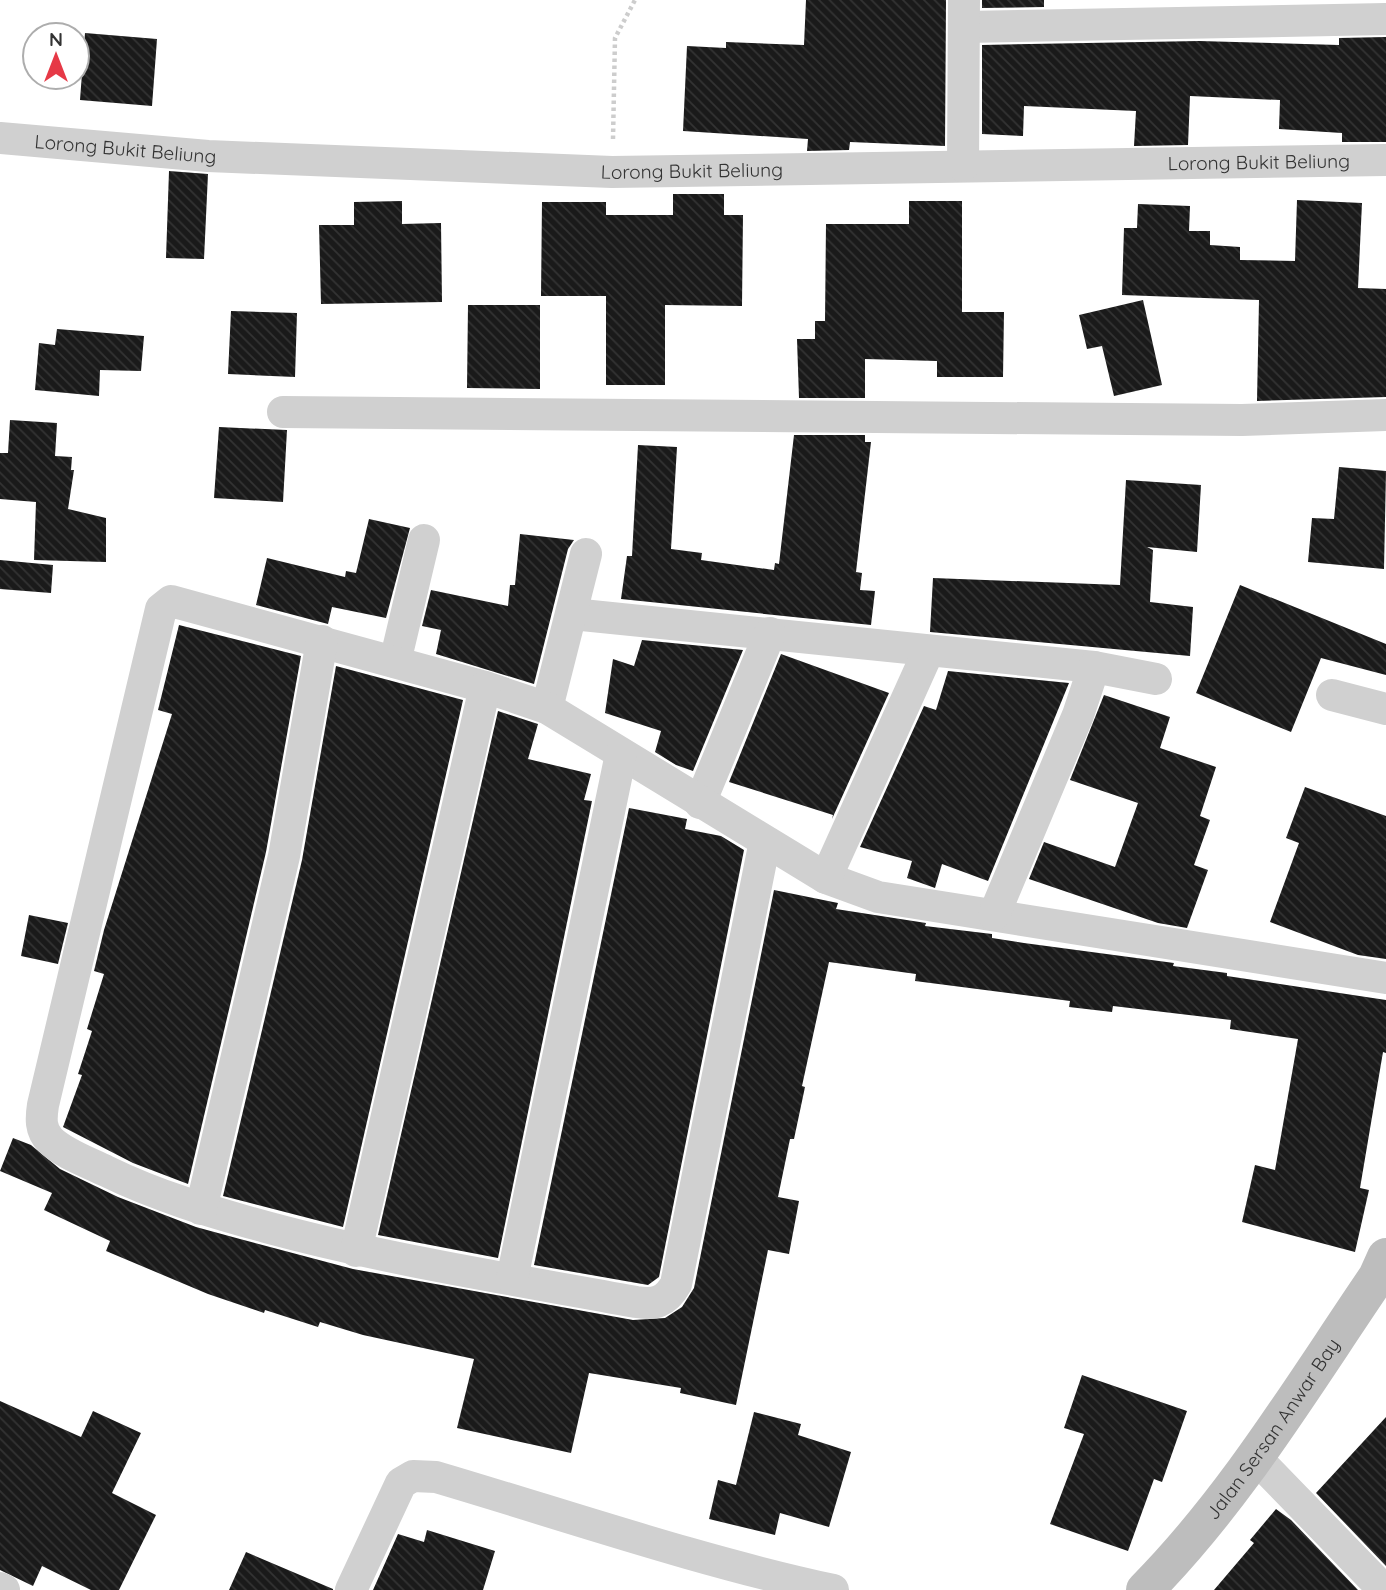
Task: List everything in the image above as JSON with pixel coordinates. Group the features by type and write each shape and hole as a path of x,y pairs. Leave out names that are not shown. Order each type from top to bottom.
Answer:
{"main road":[{"name":"Jalan Sersan Anwar Bay","path":"1145,1590 1177,1558 1255,1457 1377,1277 1386,1257"}],"street":[{"path":"963,166 964,13 1386,19"},
{"name":"Lorong Bukit Beliung","path":"0,138 208,156 612,172 1386,160"},
{"path":"283,412 1241,420 1386,415"},
{"path":"395,662 424,540"},
{"path":"547,708 586,554"},
{"path":"765,841 684,1252 676,1284 665,1300 650,1304 356,1251 201,1209 125,1181 51,1141 42,1126 43,1105 163,605 171,601 485,687 547,708 826,878 878,897 1386,978"},
{"path":"572,614 1094,667 1156,679"},
{"path":"700,803 770,633"},
{"path":"201,1209 284,856 322,641"},
{"path":"826,878 928,652"},
{"path":"994,915 1078,715 1094,667"},
{"path":"356,1251 485,687"},
{"path":"1332,695 1386,709"},
{"path":"512,1279 621,754"},
{"path":"1255,1457 1384,1590"},
{"path":"351,1590 401,1483 417,1475 436,1477 748,1572 833,1590"}],"path":[{"path":"612,172 615,38 635,0"}],"building":[{"path":"806,0 946,0 945,146 850,142 849,150 807,151 808,139 683,131 687,46 726,48 726,42 804,45"},
{"path":"982,0 1044,0 1044,7 982,8"},
{"path":"91,34 157,39 152,106 80,100 81,91 91,91"},
{"path":"1386,37 1386,142 1342,142 1342,133 1279,129 1280,100 1190,96 1188,145 1134,146 1136,111 1024,106 1023,136 982,134 982,45 1199,41 1339,45 1339,38"},
{"path":"169,171 208,174 204,259 166,258"},
{"path":"673,194 724,194 724,215 743,215 742,306 665,305 665,385 606,385 606,296 541,296 542,202 606,202 606,215 673,215"},
{"path":"1297,200 1362,203 1358,288 1386,289 1386,397 1257,401 1259,300 1122,295 1124,228 1137,228 1138,204 1190,206 1189,231 1210,231 1210,245 1240,247 1240,260 1295,261"},
{"path":"402,201 402,224 441,223 442,302 321,304 319,225 354,225 354,202"},
{"path":"909,201 962,201 962,312 1004,312 1003,377 937,377 937,361 865,359 865,398 799,398 797,339 815,339 815,321 825,321 826,224 909,224"},
{"path":"1143,300 1162,385 1114,396 1102,346 1087,349 1079,315"},
{"path":"468,305 540,305 540,389 467,388"},
{"path":"231,311 297,313 295,377 228,374"},
{"path":"57,329 144,336 141,371 100,370 99,396 35,390 39,343 55,345"},
{"path":"10,420 57,423 55,456 72,457 71,470 74,470 68,509 106,518 106,562 34,560 36,502 0,499 0,453 8,453"},
{"path":"219,427 287,430 283,502 214,498"},
{"path":"794,435 865,435 865,442 871,442 856,572 862,573 860,590 875,591 871,625 621,599 627,556 632,556 638,445 677,447 671,549 702,553 701,560 774,570 775,563 779,564"},
{"path":"1339,467 1386,471 1384,569 1308,562 1312,518 1334,519"},
{"path":"1126,480 1201,485 1197,552 1147,547 1153,550 1150,602 1193,607 1190,656 930,632 933,578 1120,585"},
{"path":"369,519 410,528 386,618 332,607 328,624 256,605 267,558 345,577 346,571 356,573"},
{"path":"520,534 574,540 568,549 534,684 436,654 441,630 422,626 431,590 508,606 510,585 515,585"},
{"path":"0,560 53,565 51,593 0,589"},
{"path":"1240,585 1386,644 1386,675 1321,658 1291,732 1196,693"},
{"path":"179,625 301,656 266,852 188,1184 133,1163 63,1127 82,1075 78,1074 92,1031 87,1029 104,974 94,971 104,930 172,714 158,710"},
{"path":"642,640 743,650 693,771 676,765 655,752 661,731 605,713 613,659 634,666"},
{"path":"781,654 889,693 832,819 833,815 729,782"},
{"path":"336,666 463,700 343,1227 223,1196 302,860"},
{"path":"948,671 1069,683 988,881 942,864 935,888 907,878 912,861 860,847 924,706 936,710"},
{"path":"1104,695 1170,717 1160,748 1216,767 1200,816 1210,820 1194,865 1208,870 1187,928 1158,923 1029,879 1044,842 1115,867 1138,803 1070,780"},
{"path":"498,711 538,724 528,759 591,774 584,800 592,801 498,1258 378,1235"},
{"path":"1305,787 1386,816 1386,959 1358,955 1270,922 1299,843 1286,838"},
{"path":"629,808 687,819 685,829 721,836 744,850 659,1277 648,1285 534,1265"},
{"path":"774,890 838,903 836,909 926,923 925,926 992,934 992,938 1024,943 1174,963 1173,966 1227,973 1227,976 1386,1000 1386,1053 1383,1052 1360,1188 1369,1190 1355,1252 1242,1222 1255,1165 1275,1170 1298,1039 1230,1029 1231,1020 1113,1006 1112,1012 1069,1007 1070,1001 915,981 916,974 829,962 802,1086 805,1087 794,1139 790,1139 778,1197 799,1201 789,1254 768,1250 736,1405 680,1393 681,1388 589,1373 571,1453 457,1428 474,1359 363,1335 320,1322 318,1327 265,1310 264,1313 208,1294 106,1251 110,1241 44,1210 52,1193 0,1171 13,1138 31,1145 60,1169 118,1197 196,1227 353,1269 633,1320 665,1318 682,1307 694,1288"},
{"path":"29,915 68,923 58,964 21,956"},
{"path":"1082,1375 1187,1411 1162,1482 1154,1479 1128,1551 1050,1524 1084,1434 1064,1428"},
{"path":"0,1401 81,1437 93,1411 141,1433 112,1493 156,1515 119,1590 91,1590 42,1566 33,1586 0,1570"},
{"path":"754,1412 801,1424 798,1435 851,1452 829,1527 780,1513 775,1535 709,1519 718,1480 736,1485"},
{"path":"1386,1417 1386,1566 1316,1493"},
{"path":"1276,1509 1291,1520 1358,1590 1214,1590 1254,1543 1250,1540"},
{"path":"427,1530 495,1551 483,1590 373,1590 398,1534 424,1542"},
{"path":"246,1552 333,1589 333,1590 229,1590"}]}
